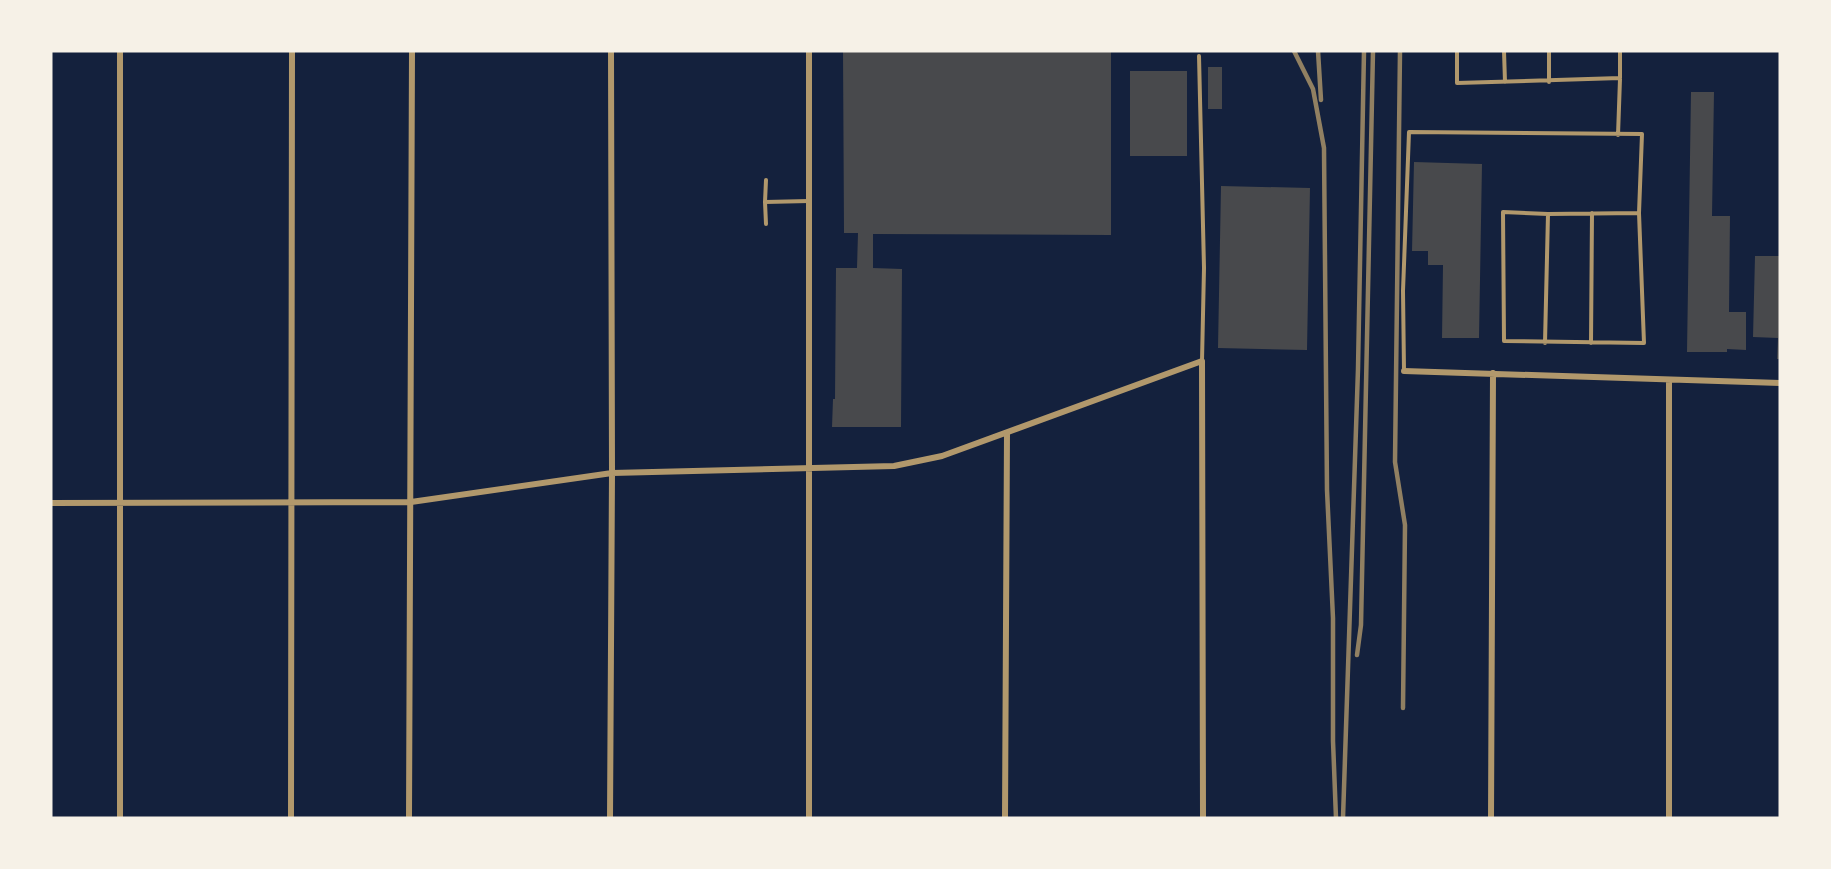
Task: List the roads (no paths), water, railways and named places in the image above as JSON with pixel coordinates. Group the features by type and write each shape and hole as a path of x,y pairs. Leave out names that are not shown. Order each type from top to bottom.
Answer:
{"street":[{"path":"120,51 120,818"},
{"path":"291,818 292,51"},
{"path":"409,818 412,51"},
{"path":"610,818 611,51"},
{"path":"808,818 809,51"},
{"path":"51,503 411,501 612,473 894,466 927,460 1007,433 1202,361 1203,818"},
{"path":"1404,371 1780,383"},
{"path":"1491,818 1493,374"},
{"path":"1669,381 1669,818"},
{"path":"1005,818 1007,433"}],"lane":[{"path":"1457,51 1457,82 1548,82 1620,78"},
{"path":"1504,51 1505,82"},
{"path":"1548,82 1549,51"},
{"path":"1618,135 1620,51"},
{"path":"1199,56 1204,268 1202,361"},
{"path":"1404,371 1403,291 1408,132 1642,134 1639,213 1644,343 1504,341 1503,212 1639,213"},
{"path":"766,180 766,224"},
{"path":"765,202 809,201"},
{"path":"1591,343 1592,213"},
{"path":"1545,343 1548,214"}],"railway":[{"path":"1294,51 1313,89 1324,148 1327,490 1333,618 1333,741 1336,818"},
{"path":"1318,51 1321,100"},
{"path":"1343,818 1358,369 1364,51"},
{"path":"1357,655 1361,625 1373,51"},
{"path":"1400,51 1395,462 1405,525 1403,708"}]}
